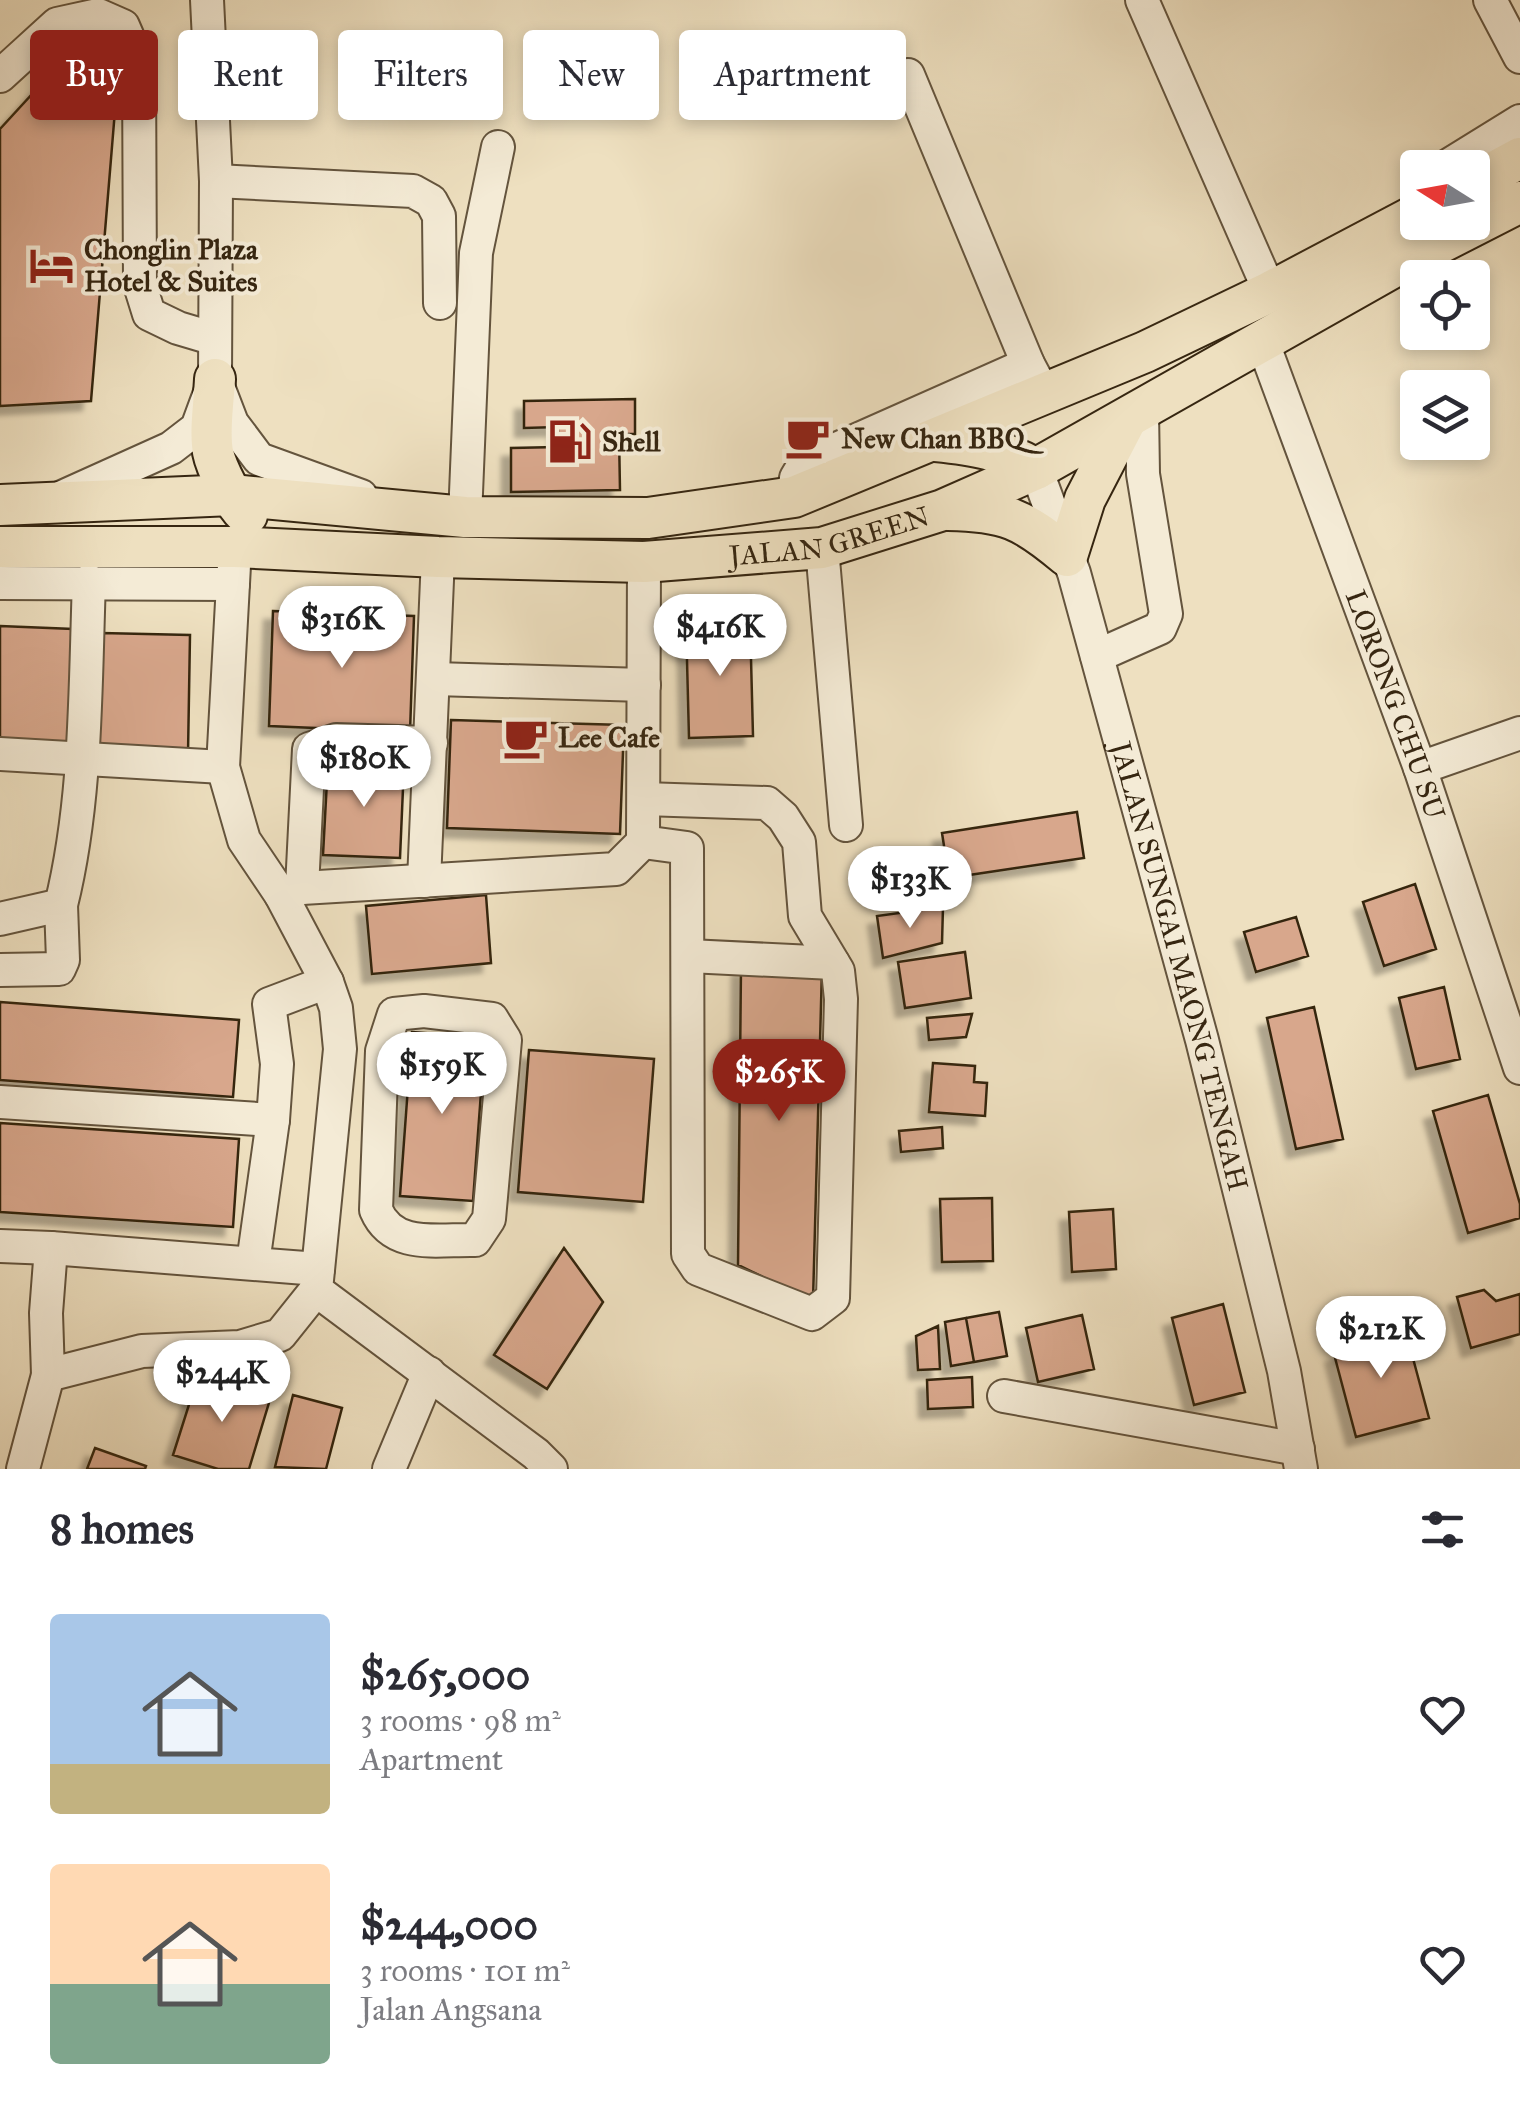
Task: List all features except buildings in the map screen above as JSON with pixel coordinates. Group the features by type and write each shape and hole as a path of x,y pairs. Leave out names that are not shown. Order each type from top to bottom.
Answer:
{"main road":[{"path":"1490,174 1520,158"},
{"name":"JALAN GREEN","path":"0,547 234,565 349,552 644,562 822,548 943,510 1036,470 1395,266 1516,214"},
{"name":"JALAN GREEN","path":"0,505 232,496 465,517 648,518 794,497 935,441 1036,379 1145,352 1270,292 1400,219"},
{"path":"935,441 977,445 1008,454 1036,470 1062,428 1092,396 1145,352"},
{"path":"215,379 213,453 241,512 282,535 349,552"},
{"path":"943,510 992,511 1032,527 1068,556 1085,499 1134,416"}],"street":[{"path":"207,0 216,180 215,379 232,423 259,459 343,492 422,513"},
{"path":"1142,0 1270,292"},
{"path":"1490,0 1520,57"},
{"path":"0,76 57,24 98,15 123,26 139,63 140,285 149,314 215,339"},
{"path":"794,497 796,478 806,462 1036,379 908,75"},
{"path":"1469,150 1520,122"},
{"path":"465,517 476,253 498,147"},
{"path":"216,180 413,191 431,201 439,216 440,303"},
{"name":"LORONG CHU SU","path":"1263,343 1420,768 1520,1068"},
{"path":"50,502 171,448 196,428 215,379"},
{"path":"1097,656 1165,623 1134,416"},
{"name":"JALAN SUNGAI MAONG TENGAH","path":"1036,470 1068,556 1202,1040 1284,1371 1300,1459"},
{"path":"822,548 846,825"},
{"path":"424,882 438,557"},
{"path":"291,892 616,869 643,842 644,562"},
{"path":"0,583 89,581 234,565 224,766 244,840 291,892 336,1008 340,1049 317,1280 280,1335 240,1347 142,1352 48,1375"},
{"path":"0,970 59,968 63,960 61,905 82,758 89,581"},
{"path":"435,679 644,685"},
{"path":"1420,768 1520,733"},
{"path":"291,892 308,749 336,740 431,743"},
{"path":"0,754 224,766"},
{"path":"644,799 768,803 783,817 799,842 805,916 838,972 842,999 833,1298 812,1314 698,1269 688,1254 688,801"},
{"path":"643,842 687,848"},
{"path":"0,919 61,905"},
{"path":"689,956 833,963"},
{"path":"253,1263 277,1064 269,1004 327,982"},
{"path":"424,1010 492,1019 505,1040 489,1218 475,1240 405,1239 383,1226 376,1210 382,1051 394,1014 424,1010"},
{"path":"340,1049 382,1051"},
{"path":"0,1102 272,1120"},
{"path":"0,1246 253,1263 317,1280 552,1469"},
{"path":"23,1469 48,1375 46,1312 51,1248"},
{"path":"390,1469 429,1373"},
{"path":"1004,1396 1300,1459"}],"place":[{"name":"Chonglin Plaza Hotel & Suites","path":"51,265"},
{"name":"New Chan BBQ","path":"808,438"},
{"name":"Shell","path":"569,441"},
{"name":"Lee Cafe","path":"525,737"}]}
